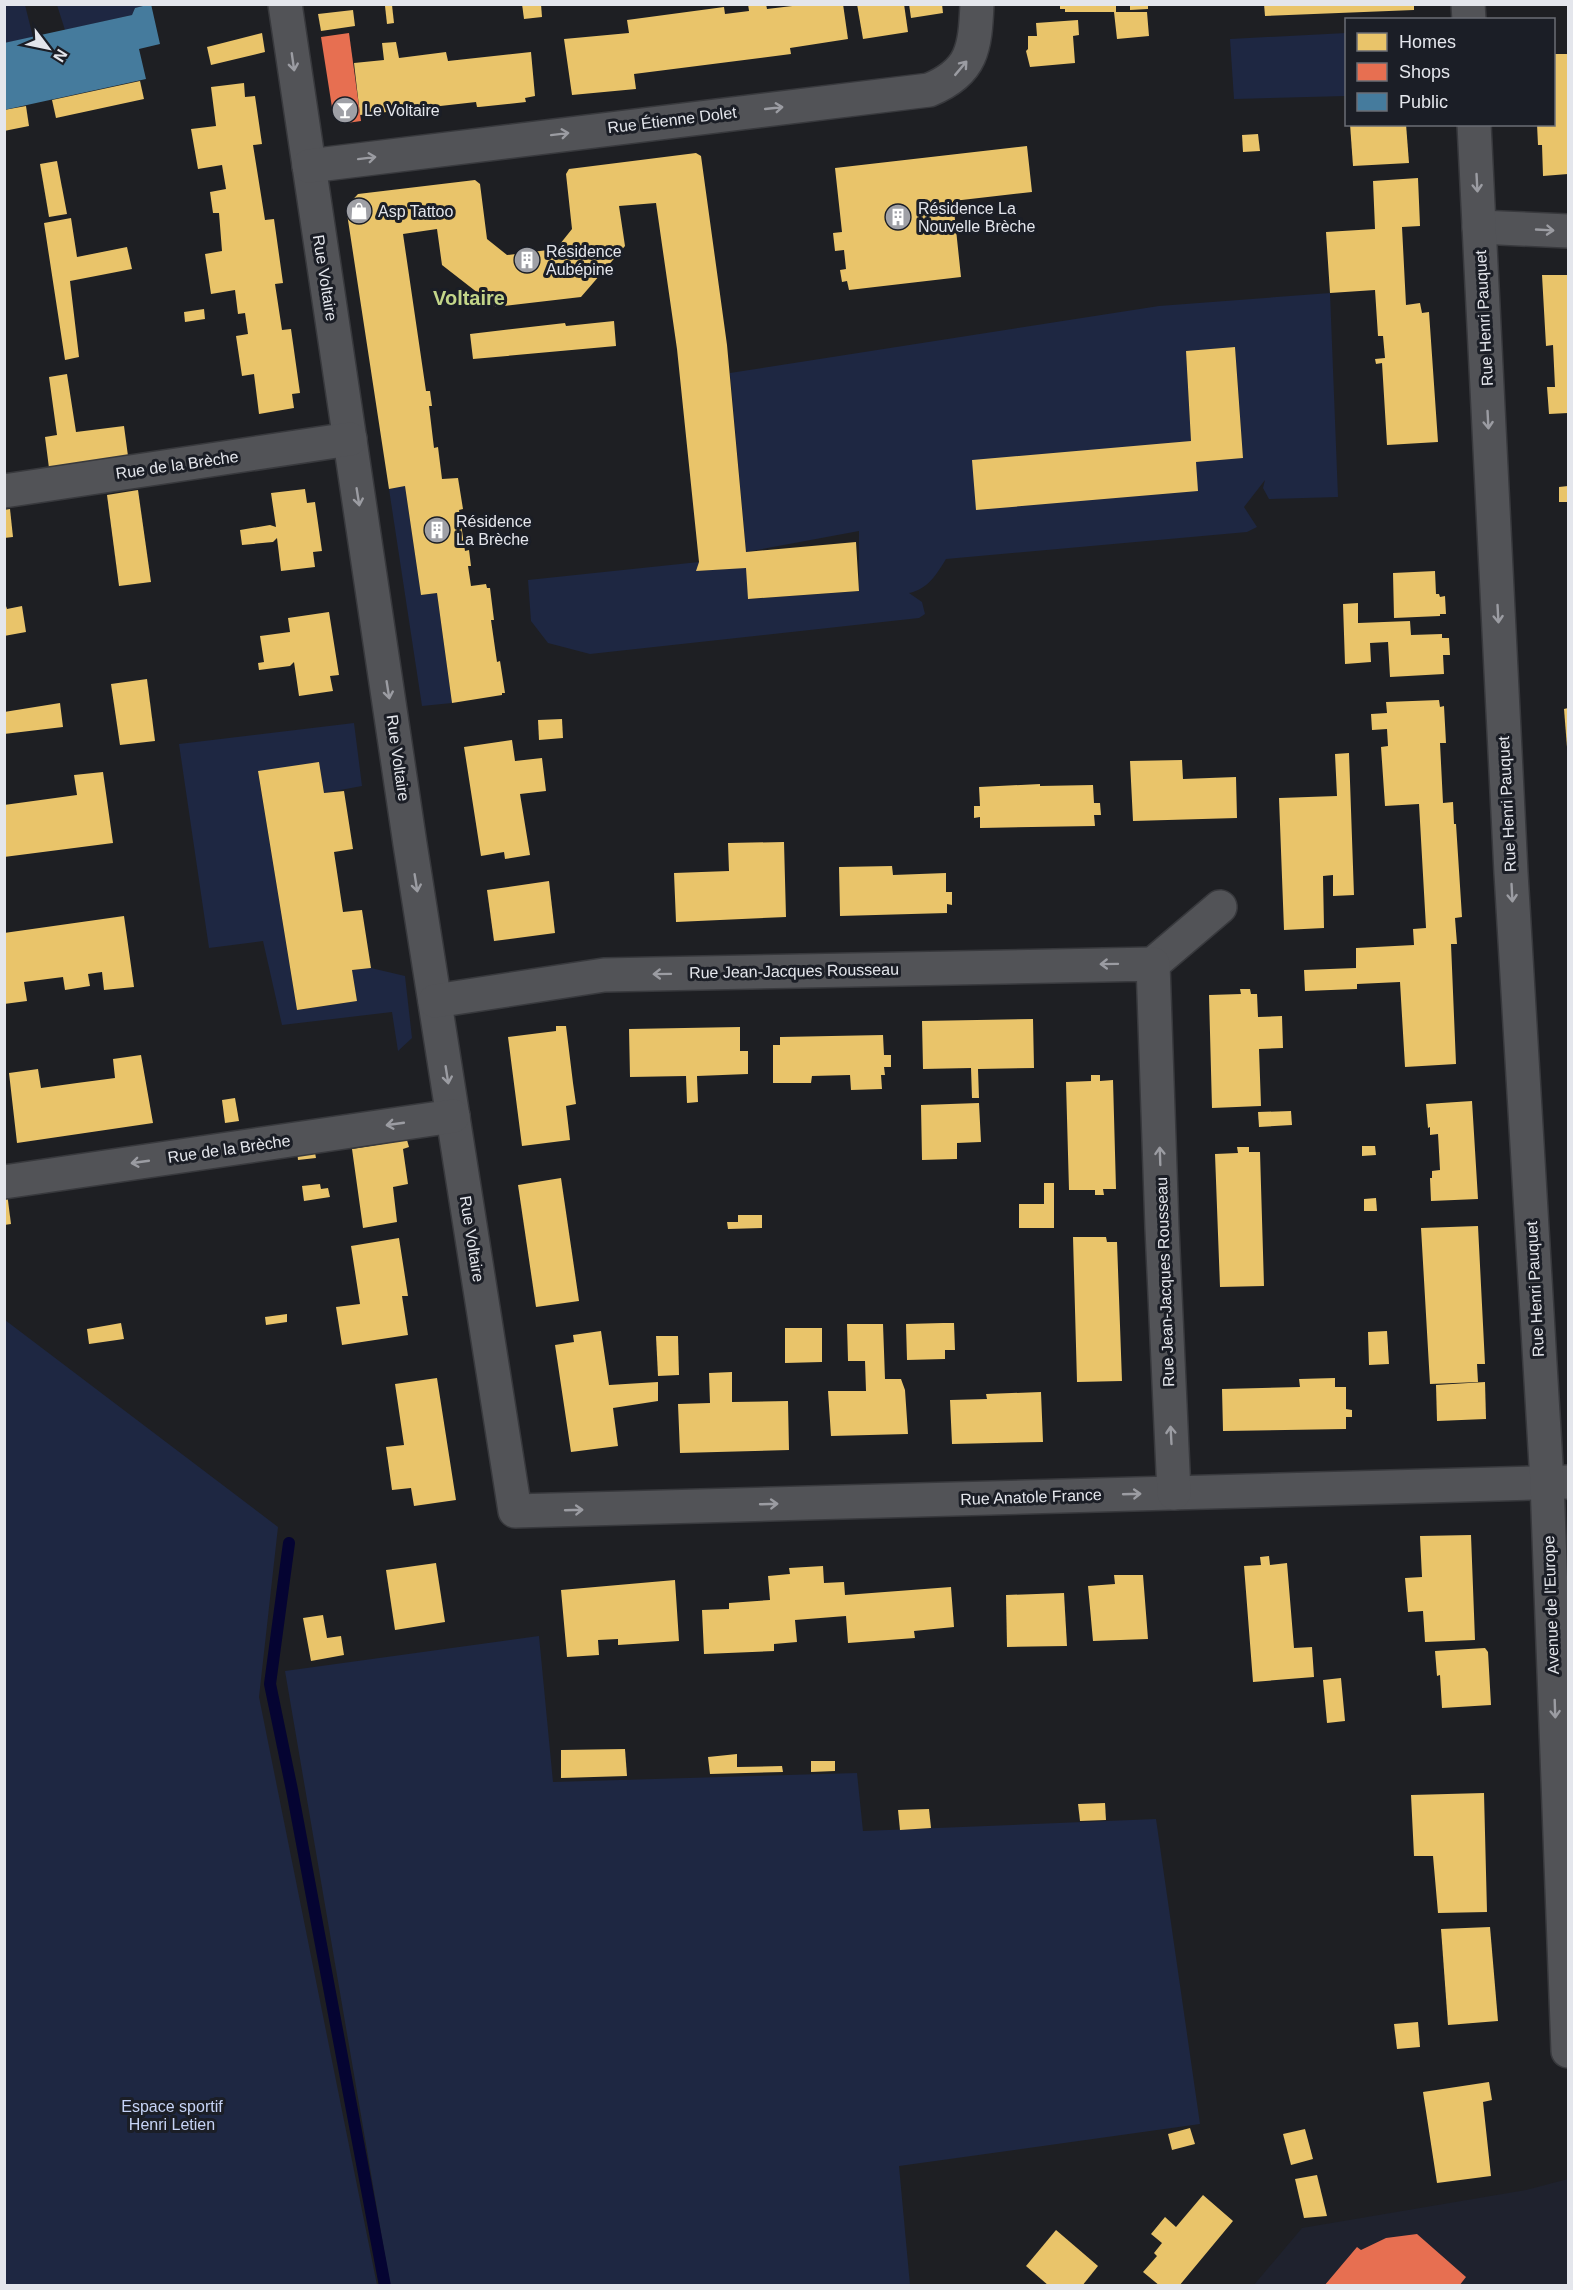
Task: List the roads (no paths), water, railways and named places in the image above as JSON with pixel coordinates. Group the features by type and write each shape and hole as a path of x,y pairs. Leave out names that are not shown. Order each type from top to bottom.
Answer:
{"street":[{"name":"Rue Voltaire","path":"285,4 410,844 515,1511"},
{"name":"Rue Étienne Dolet","path":"309,166 929,90 945,83 956,74 974,48 977,4"},
{"name":"Rue Henri Pauquet","path":"1474,126 1510,873 1558,1482"},
{"path":"1479,227 1569,231"},
{"name":"Rue de la Brèche","path":"4,490 350,439"},
{"path":"1154,963 1220,907"},
{"name":"Rue Jean-Jacques Rousseau","path":"435,1001 604,975 1154,963 1162,1228 1174,1493"},
{"name":"Rue de la Brèche","path":"4,1182 453,1116"},
{"name":"Rue Anatole France","path":"515,1511 1558,1482"},
{"name":"Avenue de l'Europe","path":"1558,1482 1569,2051"}],"waterway":[{"path":"289,1543 270,1684 385,2286"}],"place":[{"name":"Le Voltaire","path":"345,110"},
{"name":"Asp Tattoo","path":"359,211"},
{"name":"Résidence La Nouvelle Brèche","path":"898,217"},
{"name":"Résidence Aubépine","path":"527,260"},
{"name":"Résidence La Brèche","path":"437,530"}],"district":[{"name":"Voltaire","path":"469,298"}],"park label":[{"name":"Espace sportif Henri Letien","path":"172,2115"}]}
